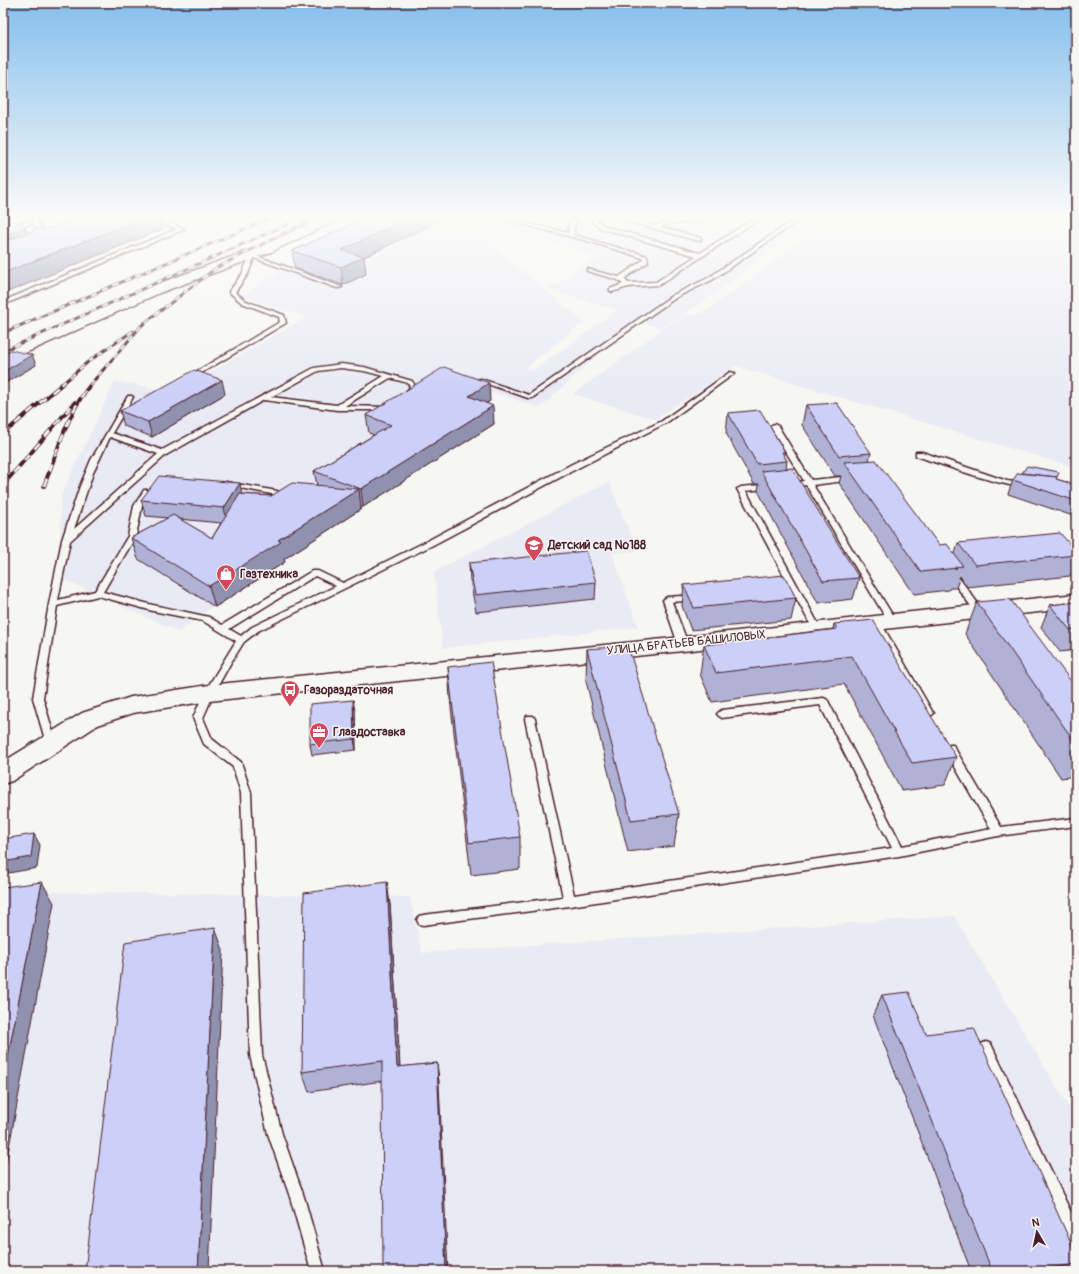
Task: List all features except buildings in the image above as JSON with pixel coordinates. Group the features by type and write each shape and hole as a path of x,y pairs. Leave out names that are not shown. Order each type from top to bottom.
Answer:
{"street":[{"path":"3,358 157,289 193,276"},
{"name":"УЛИЦА БРАТЬЕВ БАШИЛОВЫХ","path":"3,774 90,720 132,705 209,693 683,644 979,611 1009,611 1076,601"}],"lane":[{"path":"3,303 67,276"},
{"path":"181,383 283,323 282,316 244,302 232,292 244,276"},
{"path":"308,276 339,288"},
{"path":"611,276 620,279 627,285"},
{"path":"620,279 624,276"},
{"path":"612,290 627,285 657,284 668,276"},
{"path":"471,378 530,397 675,296 714,276"},
{"path":"66,540 163,453 263,398 316,369 328,366 353,366 410,382 413,387 408,395 388,408 370,410 337,408 263,398"},
{"path":"318,1271 297,1197 275,1134 256,1055 246,793 237,765 208,740 198,718 209,693 241,640 255,629 430,543 575,466 664,422 732,373"},
{"path":"337,408 389,376"},
{"path":"51,743 38,698 53,604 66,540 84,484 96,455 130,397"},
{"path":"774,426 808,483 884,622 935,724"},
{"path":"108,434 163,453"},
{"path":"919,454 1006,483 1034,486"},
{"path":"817,629 791,588 741,489 863,477"},
{"path":"222,483 277,493"},
{"path":"98,593 132,536 138,506 151,489"},
{"path":"947,567 979,611"},
{"path":"222,628 315,573 343,586"},
{"path":"53,604 98,593 153,608 206,619 241,640"},
{"path":"683,644 667,600 705,597"},
{"path":"722,714 823,701 899,851"},
{"path":"530,719 570,901"},
{"path":"943,737 998,832"},
{"path":"423,920 570,901 899,851 998,832 1076,822"},
{"path":"986,1048 1076,1239"}],"shaded area":[{"path":"275,276 529,276 584,322 525,368 533,371 617,310 548,289 568,276 737,276 696,306 660,328 641,322 594,358 540,408 494,392 179,632 60,578 61,496 115,381 175,392 307,317 241,296"},
{"path":"753,276 1076,276 1076,457 1070,466 736,366 655,419 573,394 682,315 703,313"},
{"name":"Детский сад №188","path":"609,482 637,551 612,553 638,627 443,648 434,572"},
{"path":"3,891 410,897 422,953 954,916 1076,1119 1076,1271 3,1271"}],"railway":[{"path":"3,333 135,276"},
{"path":"3,351 170,276"},
{"path":"90,385 142,325 205,276"},
{"path":"61,385 89,361 133,331"},
{"path":"3,434 62,384"},
{"path":"44,486 70,419 83,394 91,384"},
{"path":"3,485 75,402"}],"place":[{"name":"Детский сад №188","path":"534,562"},
{"name":"Газтехника","path":"226,591"},
{"name":"Газораздаточная","path":"290,707"},
{"name":"Главдоставка","path":"319,749"}]}
